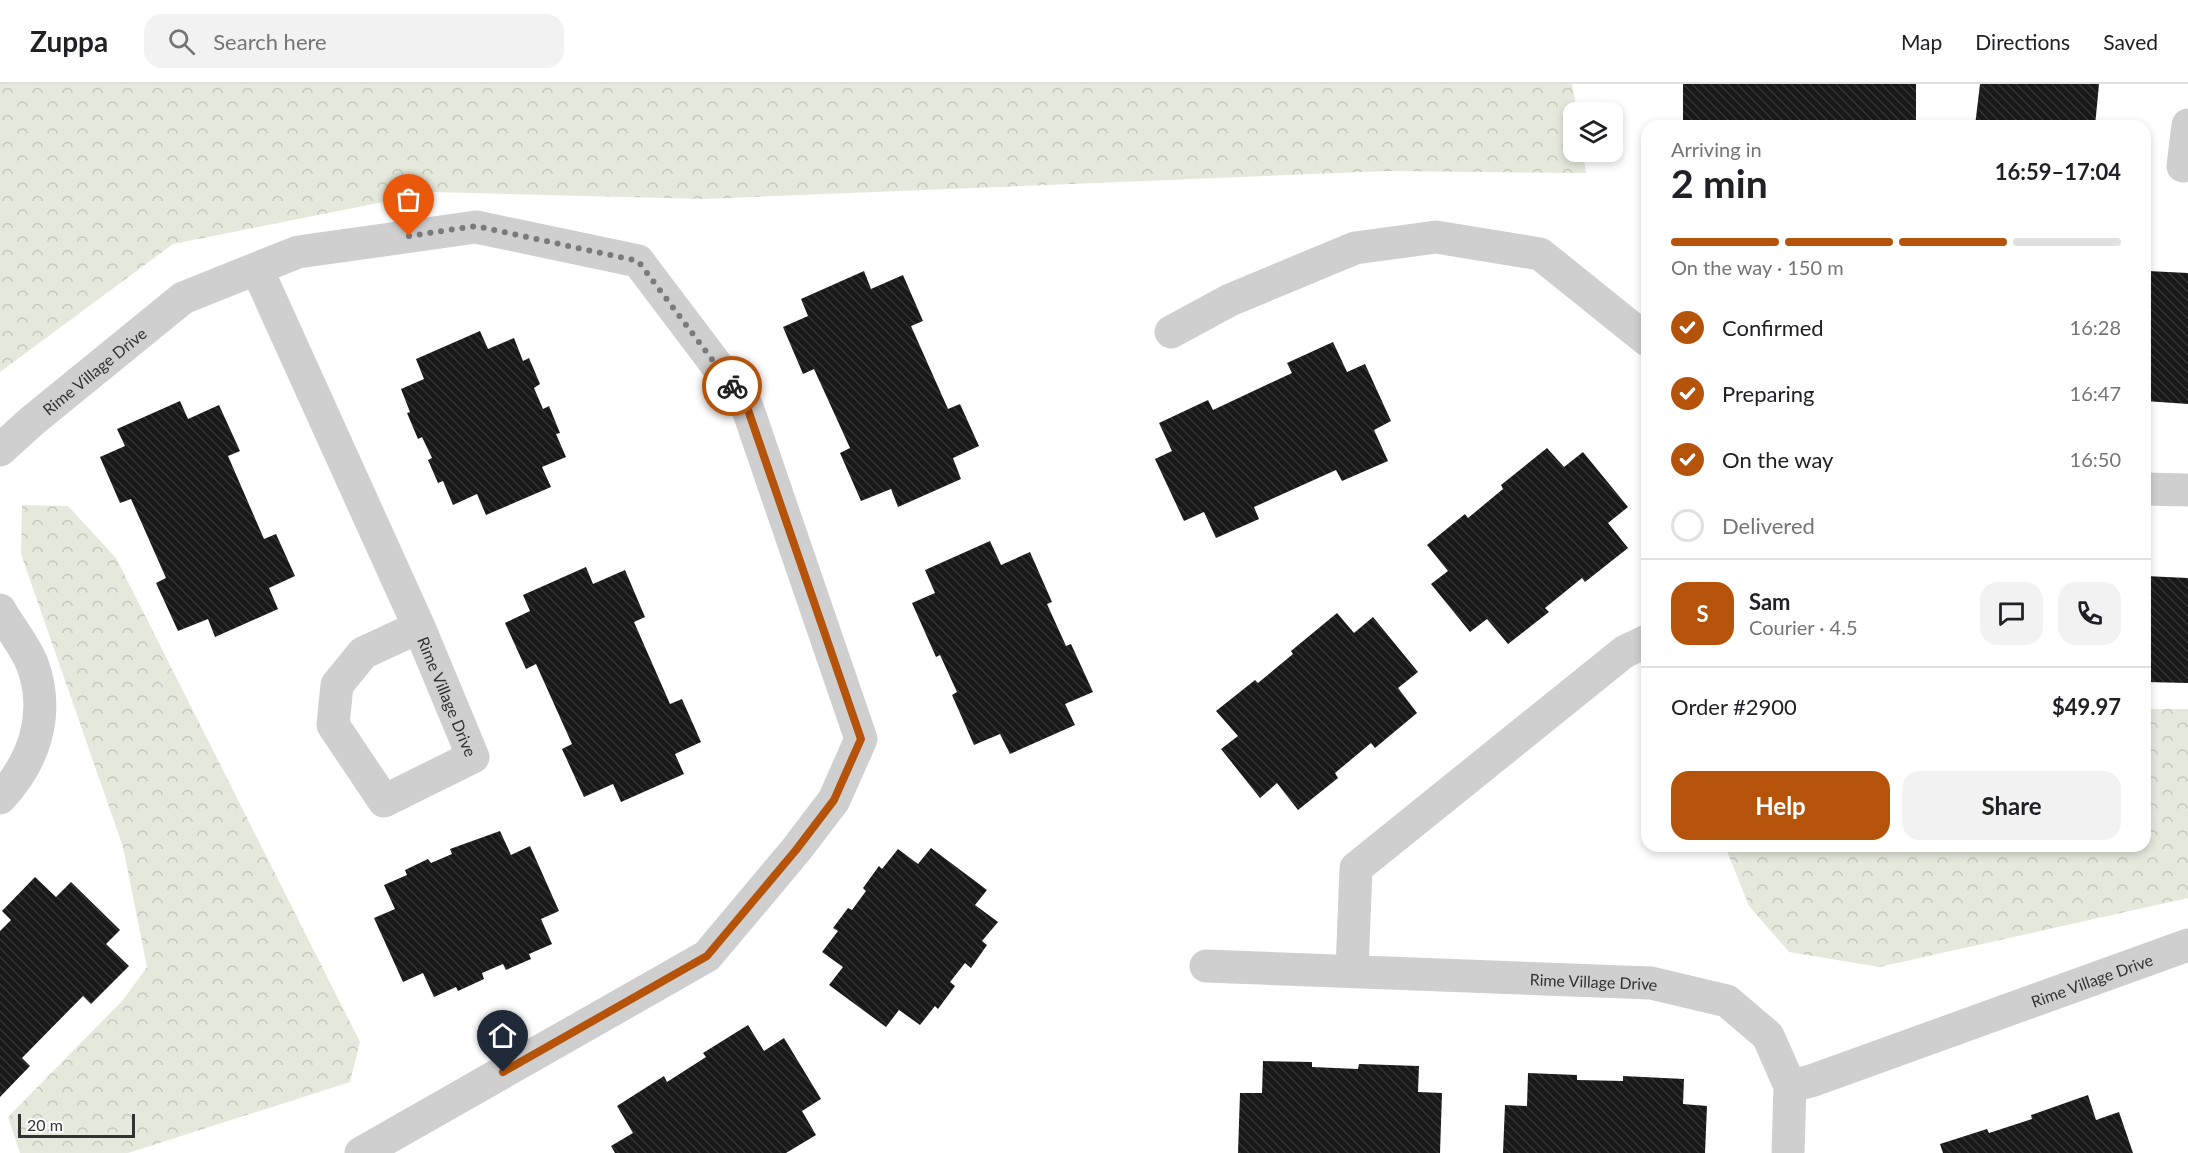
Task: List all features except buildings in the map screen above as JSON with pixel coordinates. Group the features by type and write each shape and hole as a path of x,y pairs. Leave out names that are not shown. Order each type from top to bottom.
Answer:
{"street":[{"path":"2183,166 2188,125"},
{"name":"Rime Village Drive","path":"0,450 32,421 183,298 298,252 476,226 638,261 746,404 861,739 834,800 796,850 707,956 361,1153"},
{"path":"1171,332 1230,300 1355,248 1436,237 1540,254 1641,335"},
{"name":"Rime Village Drive","path":"257,268 419,627 473,757 384,801 333,725 337,684 363,653 419,627"},
{"path":"2151,489 2188,490"},
{"path":"0,610 33,666 40,710 32,753 13,785 0,798"},
{"path":"1352,971 1356,868 1624,651 1641,644"},
{"name":"Rime Village Drive","path":"1790,1086 1845,1069 2188,945"},
{"name":"Rime Village Drive","path":"1206,966 1651,983 1726,1001 1768,1036 1790,1086 1788,1153"}],"green space":[{"path":"0,84 1572,84 1575,102 1563,102 1563,162 1584,162 1586,173 1387,171 704,199 434,192 173,244 0,372"},
{"path":"22,505 68,506 116,558 360,1042 350,1082 128,1153 20,1153 8,1117 123,1000 147,967 123,847 21,554"},
{"path":"2151,709 2188,709 2188,898 1879,967 1789,952 1749,906 1727,852 2151,852"}],"way so far":[{"path":"409,236 476,226 638,261 732,386"}],"route":[{"path":"503,1072 707,956 796,850 834,800 861,739 746,404 732,386"}]}
